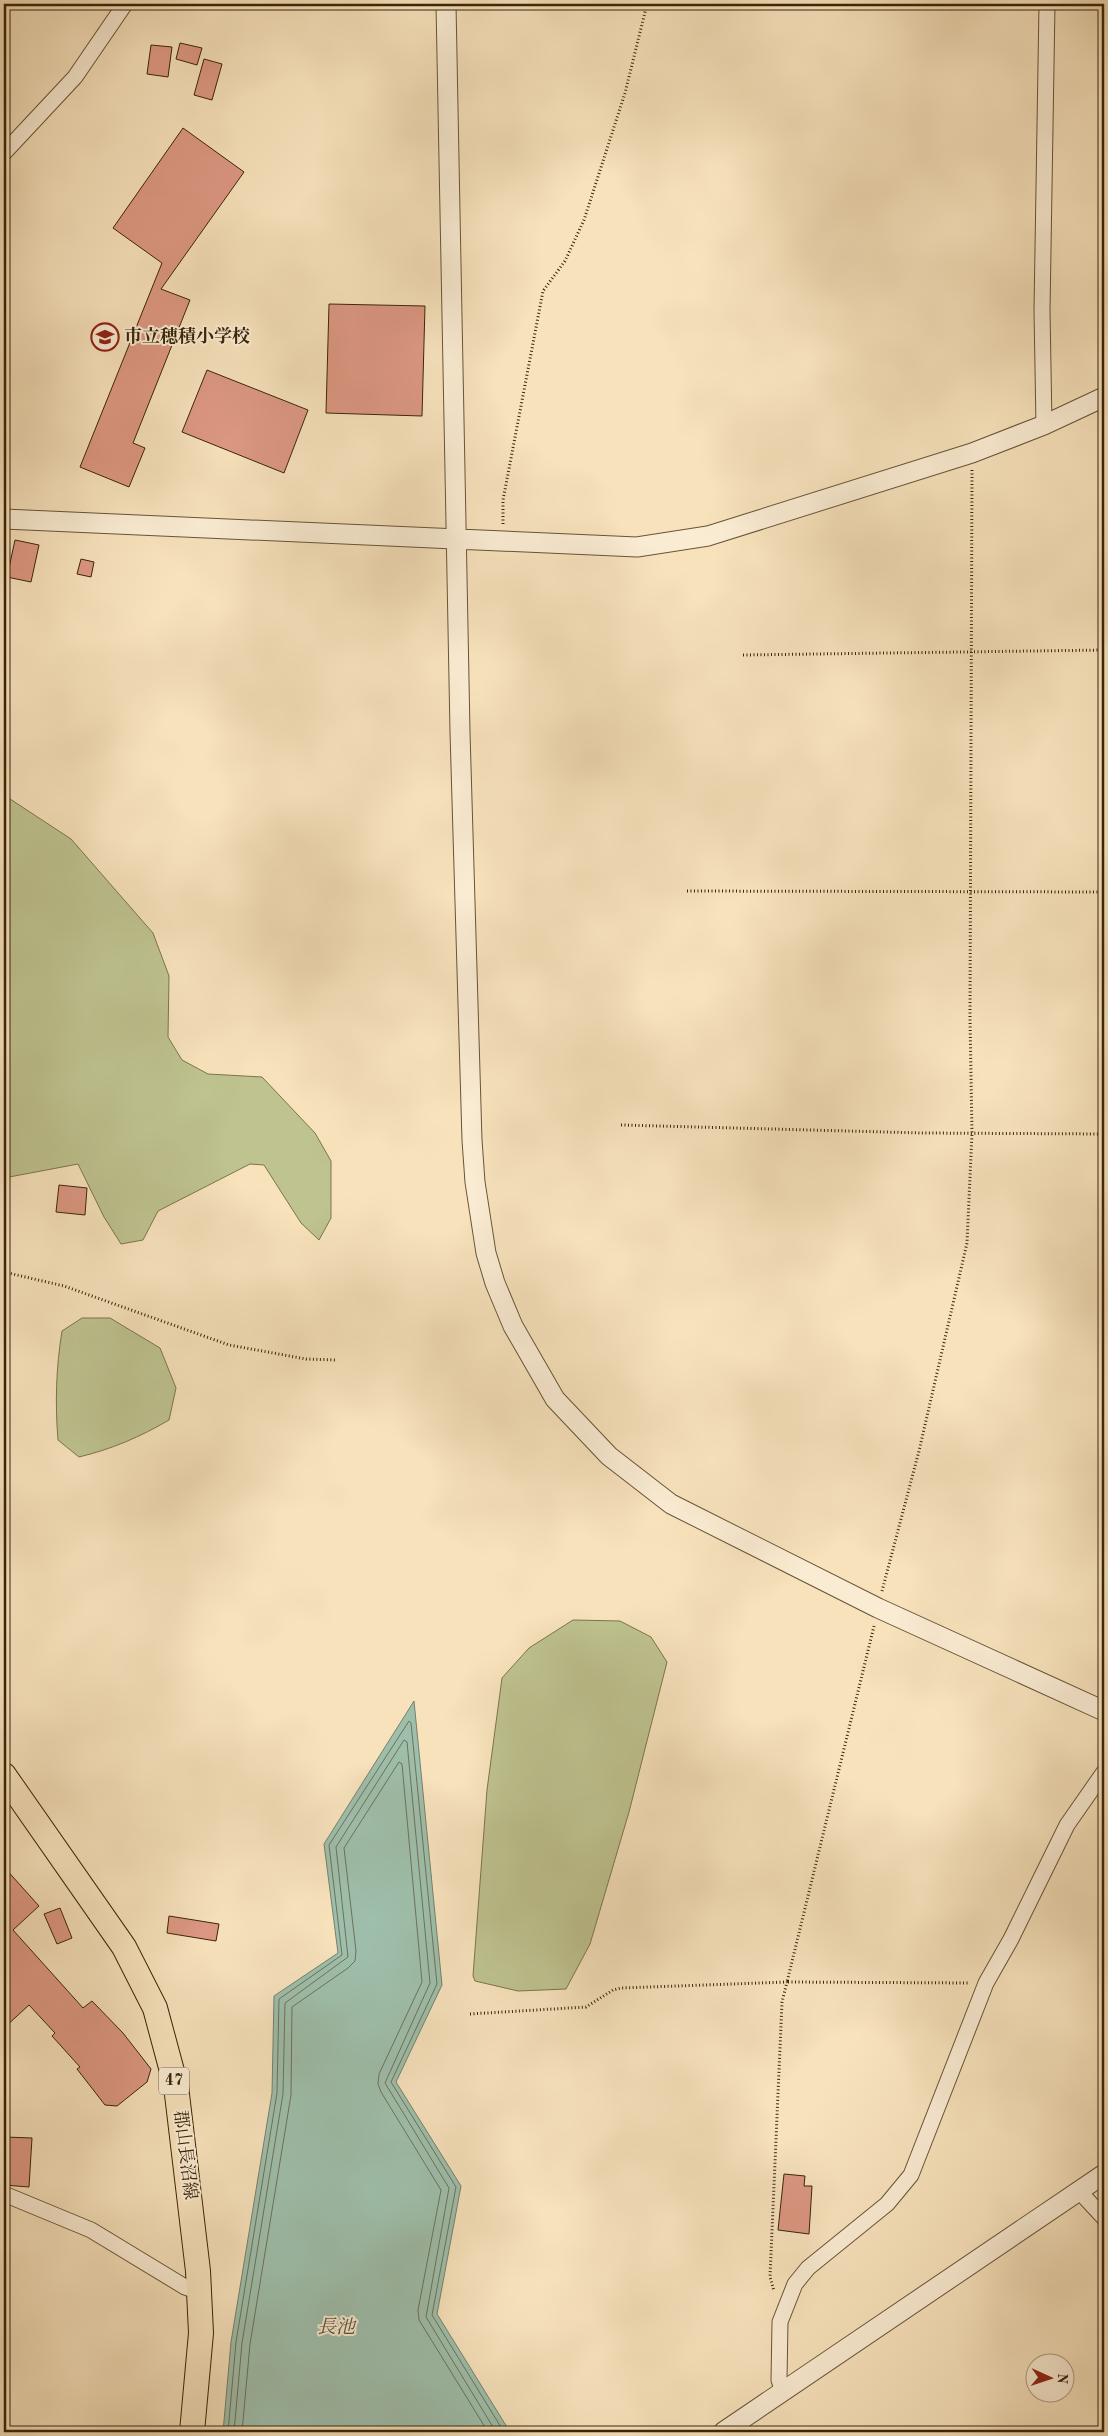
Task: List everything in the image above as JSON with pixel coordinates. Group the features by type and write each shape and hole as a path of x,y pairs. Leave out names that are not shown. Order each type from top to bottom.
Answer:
{"main road":[{"name":"郡山長沼線","path":"4,1775 124,1947 155,2008 176,2086 199,2292 201,2333 192,2432"}],"street":[{"path":"4,153 75,77 126,4"},
{"path":"446,4 458,540 460,732 472,1140 478,1208 486,1253 495,1283 526,1351 555,1399 609,1456 671,1504 878,1608 1104,1711"},
{"path":"1044,425 1042,310 1047,4"},
{"path":"4,519 637,547 708,536 972,453 1044,425 1104,397"},
{"path":"783,2392 779,2380 780,2322 795,2284 808,2268 887,2204 912,2175 986,1983 1011,1939 1068,1825 1104,1772"},
{"path":"724,2432 1104,2174"},
{"path":"1079,2192 1104,2218"},
{"path":"4,2194 91,2230 185,2287 199,2292"}],"path":[{"path":"502,541 503,500 543,291 565,261 584,220 625,93 648,4"},
{"path":"786,2304 775,2293 770,2277 782,2002 965,1261 967,1243 972,1133 972,453"},
{"path":"743,654 1104,650"},
{"path":"686,891 971,890 1104,892"},
{"path":"621,1125 1104,1134"},
{"path":"4,1272 64,1286 229,1345 306,1359 336,1360"},
{"path":"470,2014 586,2007 613,1990 621,1988 787,1982 986,1983"}],"green space":[{"path":"4,795 71,839 153,933 169,976 168,1037 182,1060 208,1074 262,1077 315,1133 331,1161 331,1218 319,1240 301,1223 264,1165 250,1164 158,1211 143,1240 121,1244 104,1217 78,1164 4,1178"},
{"path":"82,1318 110,1318 160,1348 176,1388 169,1420 126,1442 79,1457 58,1440 57,1386 58,1358 62,1331"},
{"path":"573,1620 620,1621 651,1637 667,1662 629,1812 590,1944 566,1989 518,1991 475,1981 473,1976 487,1790 502,1678 529,1648"}],"water":[{"name":"長池","path":"414,1701 442,1985 396,2082 461,2186 437,2314 510,2432 223,2432 231,2342 272,2093 274,1996 338,1953 324,1844"}],"building":[{"path":"180,43 202,48 197,65 176,59"},
{"path":"151,45 172,47 168,77 147,74"},
{"path":"204,59 222,64 212,100 194,95"},
{"path":"183,128 244,172 161,289 190,300 133,443 145,448 129,487 80,467 162,263 113,228"},
{"path":"329,304 425,306 422,416 326,413"},
{"path":"207,370 308,410 284,473 182,432"},
{"path":"15,540 39,545 31,582 7,577"},
{"path":"81,559 94,562 91,577 77,574"},
{"path":"59,1185 87,1188 85,1215 56,1212"},
{"path":"4,1867 39,1906 13,1930 83,2008 92,2001 123,2033 151,2069 147,2082 117,2106 105,2105 77,2069 80,2067 52,2036 55,2033 29,2005 4,2028"},
{"path":"60,1908 72,1938 57,1944 44,1914"},
{"path":"169,1916 219,1924 216,1941 167,1933"},
{"path":"5,2137 32,2138 29,2187 4,2185"},
{"path":"784,2174 805,2176 804,2186 812,2186 809,2234 778,2230"}],"place":[{"name":"市立穂積小学校","path":"105,337"}]}
